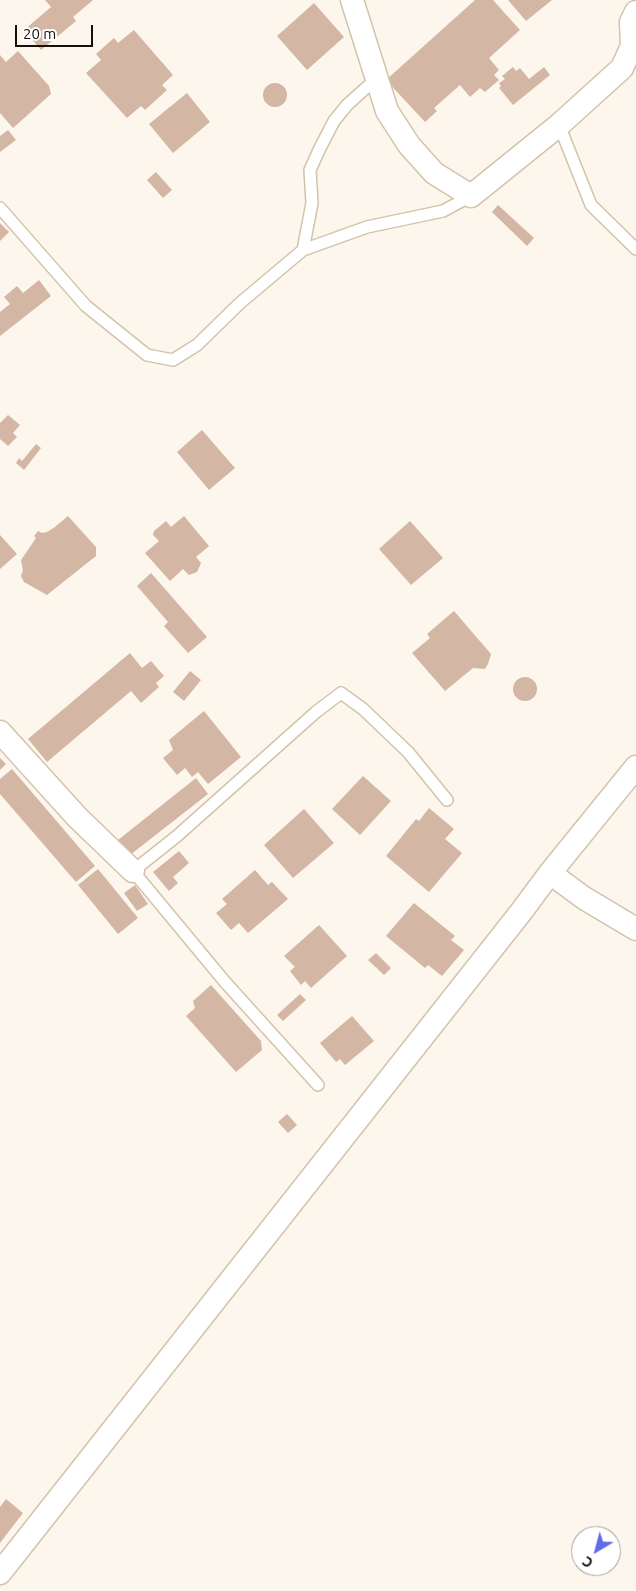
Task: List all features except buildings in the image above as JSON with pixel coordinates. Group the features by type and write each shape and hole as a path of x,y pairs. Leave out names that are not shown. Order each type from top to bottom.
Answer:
{"street":[{"path":"352,0 387,110 409,145 434,173 471,196 559,125 622,68 632,46 630,22 636,12"},
{"path":"0,732 78,817 133,871"},
{"path":"0,1573 515,920 550,873 636,767"},
{"path":"550,873 584,898 636,929"}],"lane":[{"path":"303,250 312,203 310,170 334,122 347,105 376,78"},
{"path":"559,125 591,205 636,249"},
{"path":"0,208 86,306 147,355 173,360 197,345 240,303 303,250 367,227 444,211 471,196"},
{"path":"318,1084 225,982 133,871 177,836 316,712 341,693 363,709 408,752 448,800"}]}
